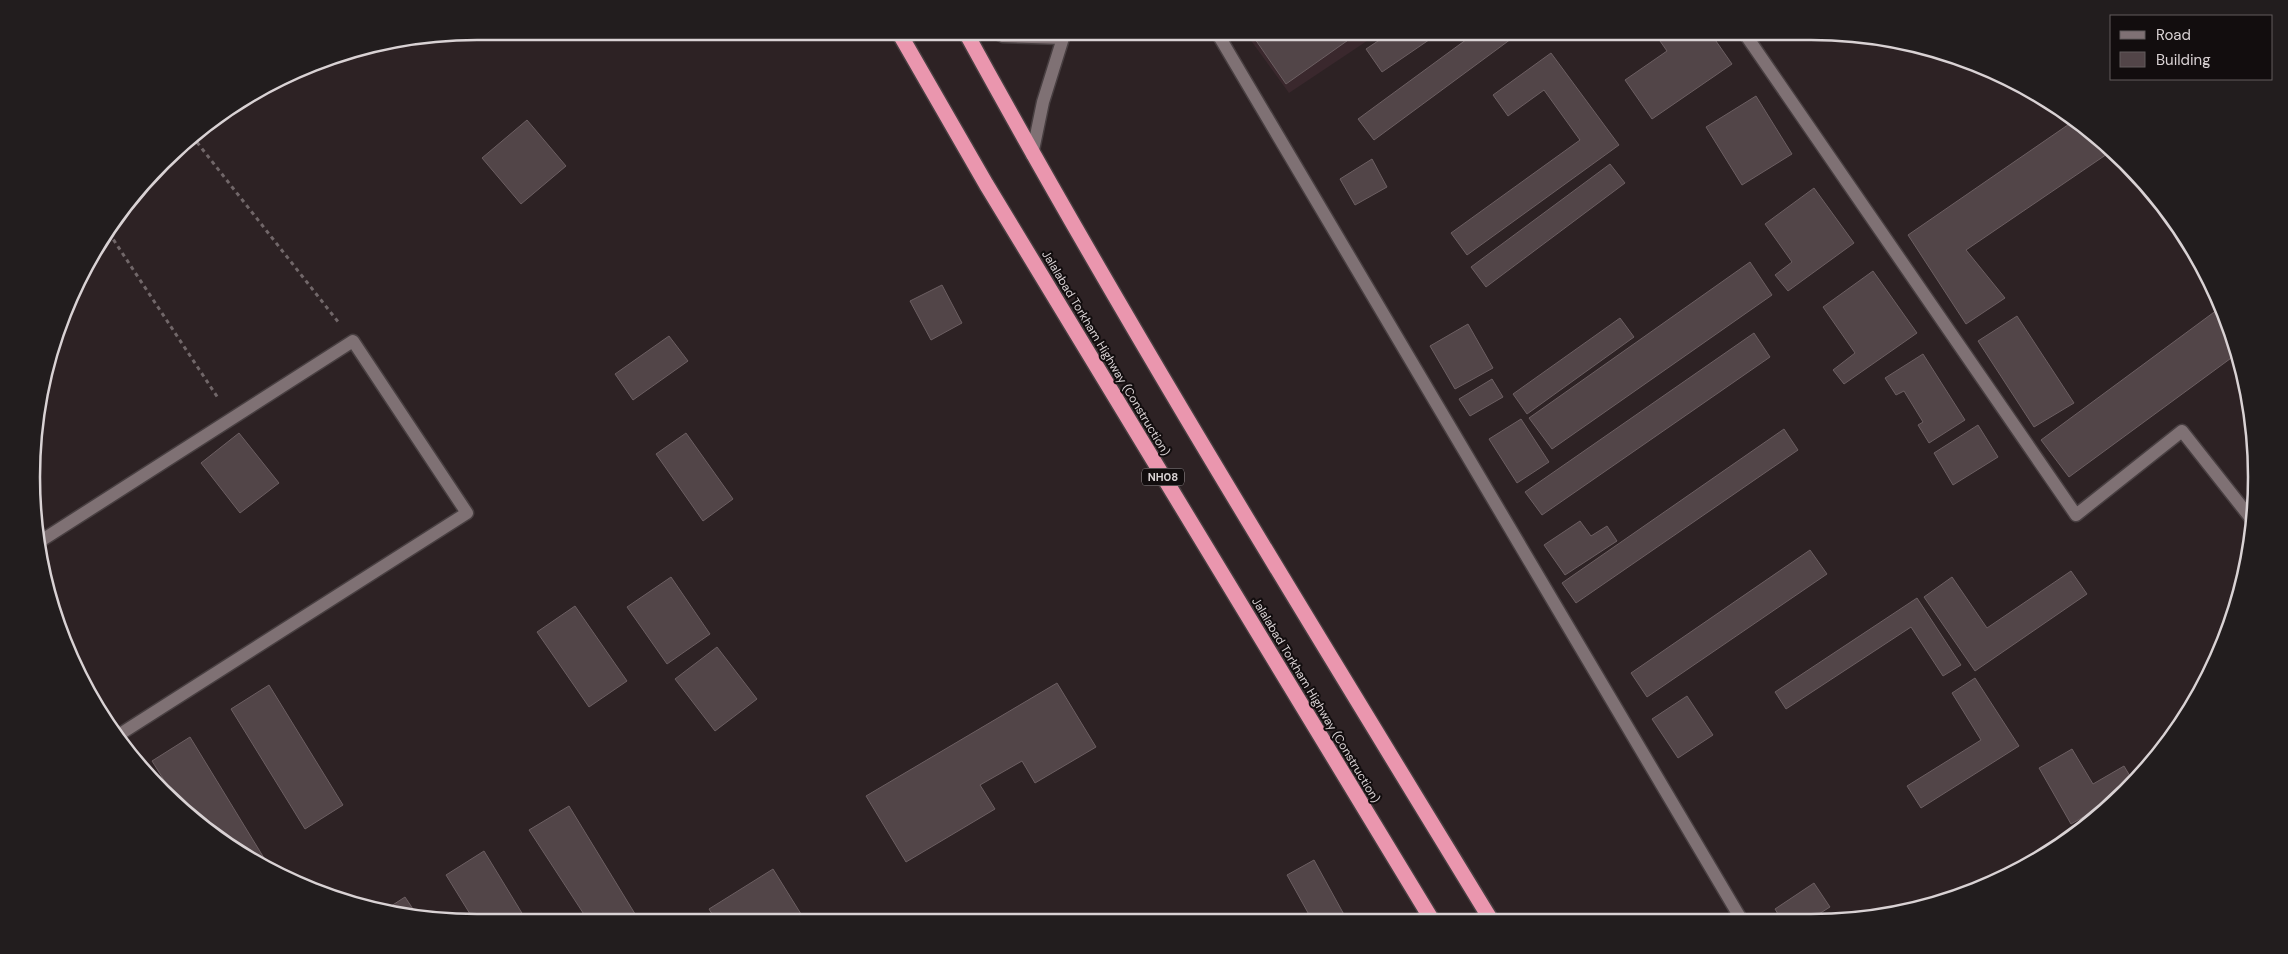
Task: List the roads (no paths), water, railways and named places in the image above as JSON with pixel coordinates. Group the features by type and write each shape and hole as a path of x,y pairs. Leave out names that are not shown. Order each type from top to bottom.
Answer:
{"highway":[{"name":"Jalalabad Torkham Highway (Construction)","path":"903,40 986,184 1428,914"},
{"path":"970,40 1032,155 1240,510 1487,914"}],"street":[{"path":"1032,155 1043,102 1066,40"},
{"path":"1221,40 1738,914"},
{"path":"1749,40 2076,515 2182,431 2246,513"},
{"path":"45,538 353,341 467,514 123,732"}]}
